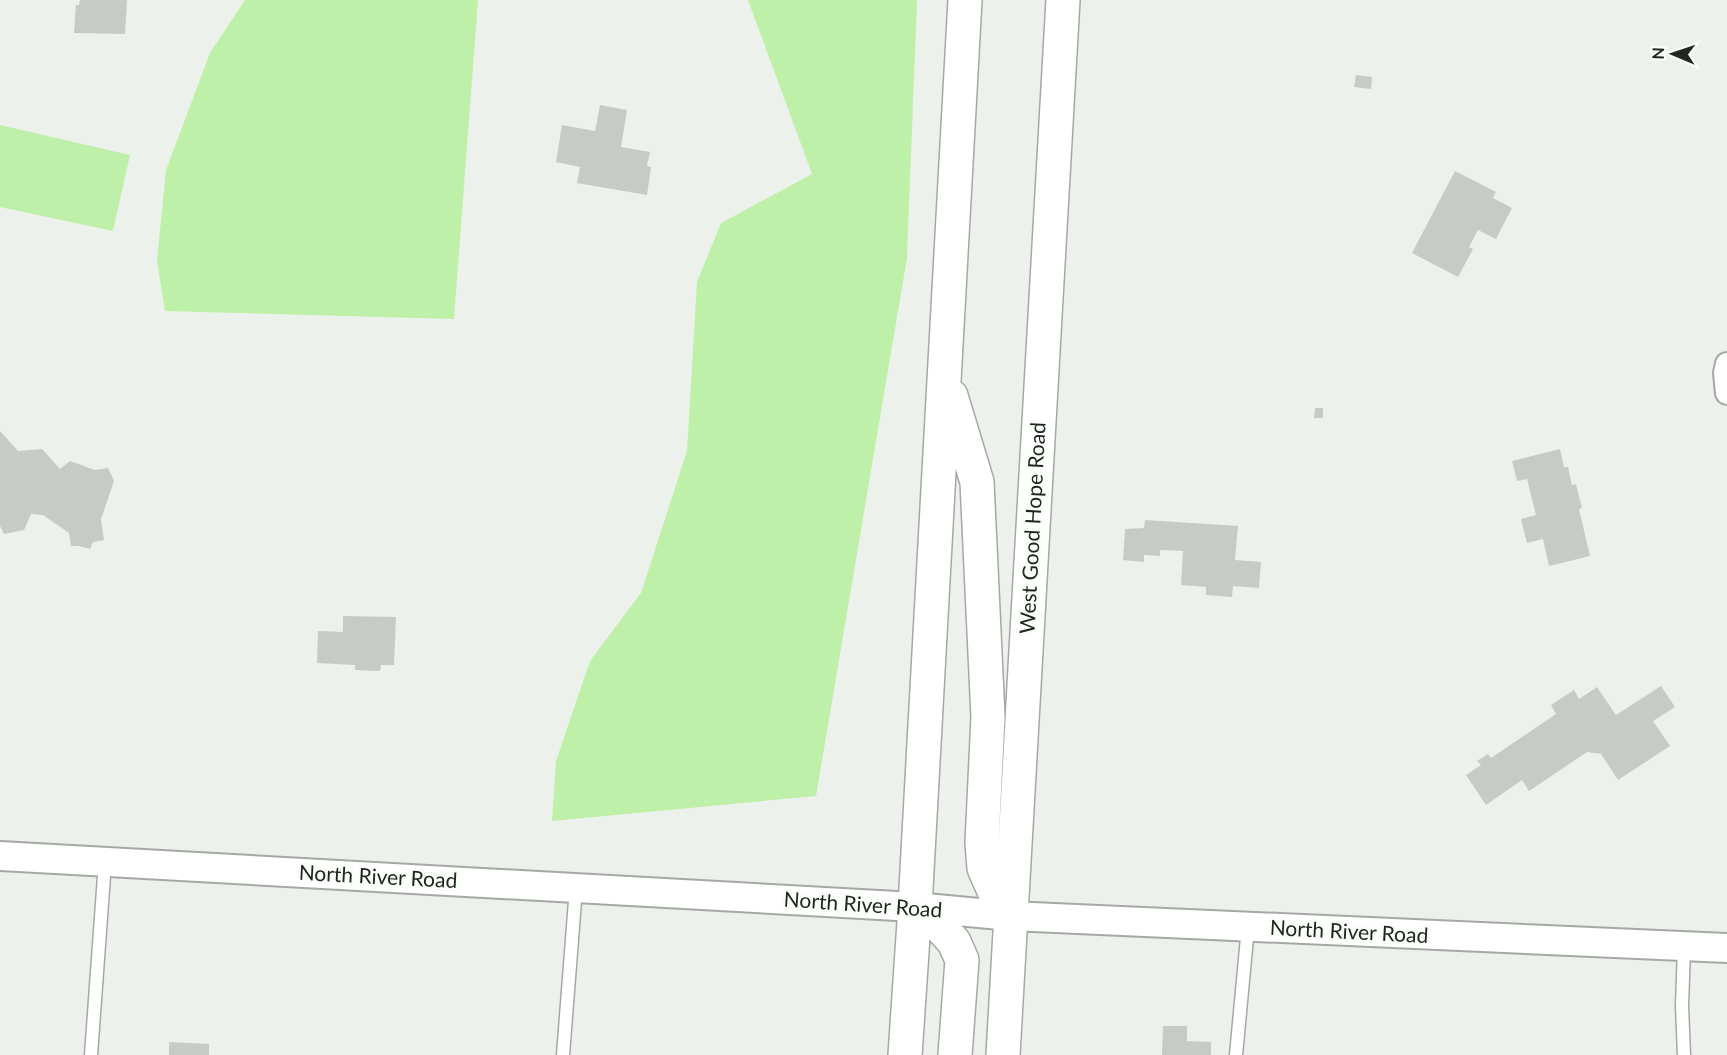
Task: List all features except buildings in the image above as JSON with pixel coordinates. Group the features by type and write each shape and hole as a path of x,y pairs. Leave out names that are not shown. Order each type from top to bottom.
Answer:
{"main road":[{"path":"905,1055 965,0"},
{"name":"West Good Hope Road","path":"1003,1055 1063,0"},
{"path":"944,375 977,482 988,717 982,843 984,868 995,893 1011,916"},
{"path":"915,907 937,923 954,942 962,960 955,1055"}],"street":[{"path":"1727,364 1725,373 1727,393"},
{"name":"North River Road","path":"0,856 915,907 1011,916 1727,948"}],"lane":[{"path":"91,1055 105,862"},
{"path":"563,1055 576,888"},
{"path":"1236,1055 1248,927"},
{"path":"1684,947 1682,1006 1684,1055"}],"green space":[{"path":"245,0 478,0 454,319 165,311 157,261 166,170 210,53"},
{"path":"748,0 917,0 907,258 816,796 552,821 556,761 590,661 641,593 687,451 697,282 721,223 812,174"},
{"path":"0,125 130,155 113,231 0,207"}]}
